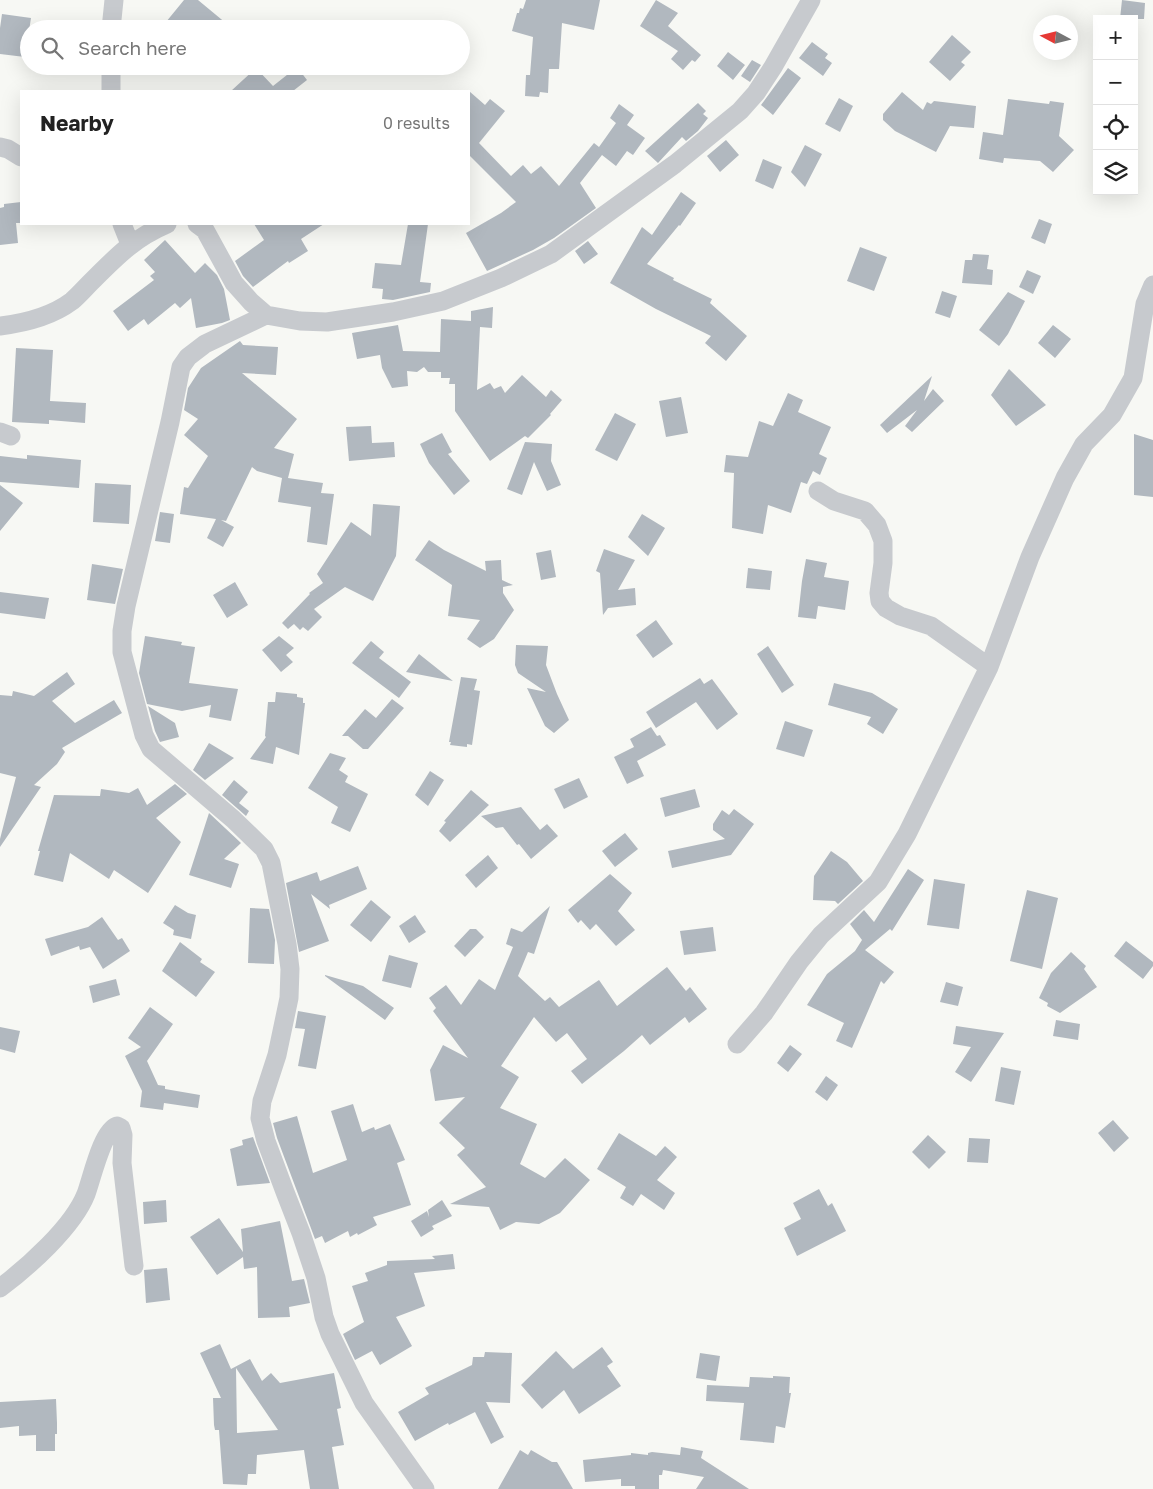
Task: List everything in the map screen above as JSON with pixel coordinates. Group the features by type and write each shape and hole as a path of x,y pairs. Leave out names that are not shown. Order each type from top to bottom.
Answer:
{"street":[{"path":"112,20 113,0"},
{"path":"198,225 205,230 234,284 266,315 300,321 327,322 393,312 443,301 501,278 551,254 674,164 740,111 756,93 773,67 811,0"},
{"path":"111,75 111,90"},
{"path":"0,148 8,149 20,156"},
{"path":"122,225 130,244"},
{"path":"0,326 32,320 63,307 78,295 130,244 165,225"},
{"path":"737,1044 764,1013 800,962 822,935 878,882 907,834 989,667 1030,557 1065,478 1084,444 1112,415 1134,378 1145,304 1153,285"},
{"path":"266,315 205,344 188,357 181,367 170,422 126,606 122,631 122,652 144,735 151,749 233,819 264,849 271,863 276,880 287,944 290,969 289,998 277,1054 262,1101 260,1118 266,1141 316,1278 324,1317 330,1334 364,1403 424,1489"},
{"path":"818,491 834,501 865,512 877,525 883,541 883,563 879,593 880,601 886,608 900,616 931,626 989,667"},
{"path":"0,1288 15,1277 48,1245 72,1218 85,1197 104,1140 112,1128 117,1126 122,1128 124,1136 122,1163 134,1266"}],"building":[{"path":"184,0 198,0 222,20 168,20"},
{"path":"526,0 600,0 594,30 562,23 559,69 549,69 548,93 540,92 539,97 525,96 526,75 530,75 533,37 512,31 517,13 519,13 520,8 523,9"},
{"path":"656,0 678,13 668,26 701,55 695,62 692,60 683,70 671,59 678,51 640,26"},
{"path":"1122,0 1145,3 1144,19 1138,19 1138,15 1120,15"},
{"path":"2,14 31,18 31,20 20,20 20,56 0,54"},
{"path":"952,35 971,52 961,62 965,65 950,81 929,62"},
{"path":"812,42 828,54 825,58 832,63 823,76 799,58"},
{"path":"728,52 745,65 733,80 717,66"},
{"path":"752,60 761,65 750,82 741,76"},
{"path":"788,68 801,78 773,115 761,105"},
{"path":"248,75 263,75 273,86 287,75 303,75 307,80 294,90 232,90"},
{"path":"470,92 485,105 490,99 505,111 479,143 511,176 523,165 531,174 541,166 559,186 594,143 599,147 616,123 610,118 619,104 634,115 627,125 645,138 633,155 627,151 616,166 602,155 580,183 596,208 554,238 487,271 466,233 516,202 470,156"},
{"path":"902,92 923,110 927,102 931,104 934,101 976,106 974,128 950,126 936,152 895,131 883,120 883,114"},
{"path":"839,98 853,106 840,132 825,124"},
{"path":"1008,99 1049,104 1050,101 1064,103 1059,136 1074,150 1053,172 1040,161 1004,158 1003,163 979,159 983,132 1003,135"},
{"path":"698,103 706,111 703,114 708,118 698,131 686,141 682,137 658,163 645,151"},
{"path":"726,140 739,155 720,172 707,156"},
{"path":"805,145 822,154 805,187 791,172"},
{"path":"763,159 782,167 773,189 755,181"},
{"path":"681,192 696,203 680,226 647,264 674,278 673,280 712,299 710,303 747,336 726,361 705,343 711,336 656,309 610,283 642,227 652,235"},
{"path":"20,202 20,223 16,223 18,243 0,245 0,208 4,207 4,204"},
{"path":"1039,219 1052,224 1045,244 1031,238"},
{"path":"255,225 322,225 301,239 308,251 289,263 288,261 253,287 243,276 235,261 264,240"},
{"path":"408,225 428,225 420,282 431,283 430,292 393,300 382,299 383,289 372,288 375,263 401,265"},
{"path":"165,240 195,273 205,263 217,275 224,289 230,320 196,328 191,298 180,308 175,303 148,325 144,319 128,331 113,311 154,280 150,276 155,272 144,260"},
{"path":"588,241 598,254 584,264 575,251"},
{"path":"860,247 887,257 874,291 847,281"},
{"path":"973,254 989,255 987,269 993,270 992,285 962,283 965,260 972,260"},
{"path":"1027,270 1041,276 1033,294 1019,287"},
{"path":"942,291 957,296 950,318 935,313"},
{"path":"1008,292 1025,301 1008,334 999,346 979,330"},
{"path":"493,307 492,328 480,327 477,390 490,383 494,389 501,386 505,393 522,375 546,397 551,390 562,400 551,415 528,438 525,436 490,461 455,411 455,384 449,384 450,378 441,378 441,372 428,372 424,367 417,372 407,371 408,386 392,388 382,368 380,355 357,359 352,333 398,325 403,351 440,352 441,319 471,321 471,311"},
{"path":"1053,325 1071,339 1055,358 1038,343"},
{"path":"240,341 243,345 278,347 276,375 242,373 297,419 274,448 294,454 288,478 323,483 321,493 334,494 327,545 307,542 311,507 278,502 282,478 257,471 252,467 226,521 221,520 234,527 223,547 207,538 216,519 180,514 184,487 188,488 208,456 184,435 198,419 184,410 188,388 201,368"},
{"path":"16,348 53,350 50,401 86,403 85,423 49,420 49,424 12,422"},
{"path":"1009,369 1046,405 1016,426 991,395"},
{"path":"932,376 924,401 933,389 944,401 912,432 905,426 917,410 887,433 880,425"},
{"path":"788,393 803,400 798,412 831,427 819,454 827,458 820,475 813,471 807,484 801,482 791,513 768,505 763,534 732,528 734,473 724,472 726,455 748,457 759,421 773,426"},
{"path":"681,397 688,433 666,437 659,401"},
{"path":"615,413 636,424 617,461 595,450"},
{"path":"371,426 372,443 394,442 395,457 349,461 346,427"},
{"path":"442,433 452,452 448,454 470,481 454,495 429,463 420,444"},
{"path":"1134,434 1153,440 1153,497 1134,495"},
{"path":"525,442 552,444 551,461 561,485 547,491 534,462 522,495 507,489"},
{"path":"27,455 81,460 79,488 0,482 0,456 27,459"},
{"path":"95,483 131,485 129,524 93,522"},
{"path":"0,485 23,503 0,531"},
{"path":"373,504 400,506 396,556 373,601 345,587 314,609 322,617 308,631 303,627 300,630 294,624 288,629 282,623 309,593 323,583 317,574 351,522 371,536"},
{"path":"160,512 174,514 170,543 155,541"},
{"path":"642,514 665,528 648,556 628,537"},
{"path":"429,540 444,550 486,571 485,561 501,560 502,580 513,585 503,587 503,593 514,610 494,639 480,648 467,639 480,620 448,616 452,585 415,560"},
{"path":"604,549 635,560 618,590 635,588 636,605 608,608 603,615 600,573 596,571"},
{"path":"551,550 556,577 541,580 536,553"},
{"path":"806,559 827,563 824,577 849,581 845,610 818,606 816,619 798,617"},
{"path":"92,564 123,569 115,604 87,600"},
{"path":"748,568 772,571 770,590 746,588"},
{"path":"235,582 248,605 227,618 213,595"},
{"path":"0,592 49,598 45,619 0,613"},
{"path":"656,620 673,644 653,658 636,635"},
{"path":"145,636 182,642 181,645 195,647 189,683 238,689 231,721 209,717 211,705 182,711 147,704 139,673"},
{"path":"279,636 294,648 286,655 293,662 281,672 262,650"},
{"path":"371,641 384,652 379,658 411,682 399,698 352,663"},
{"path":"516,645 548,646 546,665 569,720 554,733 545,726 527,688 546,692 518,673 515,665"},
{"path":"768,646 794,685 782,693 757,654"},
{"path":"419,654 453,681 406,672"},
{"path":"67,672 75,684 52,701 75,723 114,700 122,713 62,748 65,752 57,764 34,785 41,787 0,847 0,839 16,777 0,773 0,695 12,696 13,691 34,696"},
{"path":"461,677 477,679 474,690 480,691 472,745 467,744 467,747 450,745 451,742 449,742"},
{"path":"700,678 704,684 712,679 738,714 717,730 696,702 656,728 646,712"},
{"path":"834,683 872,693 898,709 883,734 867,724 871,717 828,705"},
{"path":"276,692 297,694 297,697 303,698 303,703 305,703 299,755 276,747 273,764 250,759 266,737 268,702 275,702"},
{"path":"392,699 404,708 368,749 363,749 348,736 342,736 365,709 376,718"},
{"path":"148,706 175,723 179,737 160,742"},
{"path":"785,721 813,730 804,757 776,749"},
{"path":"651,727 657,736 660,735 666,745 637,761 644,776 627,784 614,757 634,747 630,739"},
{"path":"209,743 234,758 205,780 193,770"},
{"path":"330,753 346,758 339,770 348,776 345,782 368,794 350,832 331,823 338,807 308,788"},
{"path":"430,771 444,780 428,806 415,795"},
{"path":"579,778 588,797 564,809 554,789"},
{"path":"234,780 248,792 239,803 249,811 246,816 222,795"},
{"path":"175,784 187,794 156,818 181,842 148,893 114,870 109,879 70,853 63,882 34,875 40,851 38,851 54,795 100,796 101,789 129,793 138,788 147,805"},
{"path":"695,789 700,807 665,817 660,798"},
{"path":"471,790 489,805 450,842 439,831 446,822 444,821"},
{"path":"521,807 540,830 547,824 558,836 531,859 503,827 496,828 481,816"},
{"path":"734,809 754,824 731,855 672,868 668,851 725,839 713,830 713,824 722,810 729,815"},
{"path":"209,813 241,843 224,859 239,864 231,888 189,875"},
{"path":"625,833 638,849 615,867 602,851"},
{"path":"831,851 847,862 863,881 838,904 835,901 813,900 814,876"},
{"path":"488,855 498,868 476,888 465,875"},
{"path":"358,866 367,889 329,905 330,909 311,894 329,941 299,952 286,883 317,872 320,881"},
{"path":"908,869 924,880 892,931 890,929 865,950 894,972 884,984 881,981 852,1048 836,1041 844,1023 807,1005 827,974 855,951 862,940 850,924 864,910 874,922"},
{"path":"610,874 632,893 618,911 635,930 616,946 596,924 590,930 581,920 578,923 568,910"},
{"path":"934,879 965,884 959,929 927,925"},
{"path":"1027,890 1058,898 1042,969 1010,961"},
{"path":"371,900 391,917 371,942 350,925"},
{"path":"175,905 188,913 196,915 191,939 173,935 174,930 163,923"},
{"path":"550,906 534,954 528,952 518,976 545,1001 550,997 559,1007 599,980 617,1006 667,967 686,991 690,987 707,1009 689,1023 685,1017 650,1045 642,1035 582,1084 571,1071 587,1059 567,1033 556,1042 534,1017 501,1066 519,1077 500,1108 537,1124 520,1164 545,1178 565,1158 590,1180 560,1213 539,1224 516,1222 500,1230 489,1207 450,1204 486,1187 457,1155 465,1148 439,1123 465,1097 435,1101 430,1070 443,1045 468,1058 433,1011 436,1008 429,998 446,985 461,1005 479,979 495,990 513,947 506,944 511,928 522,932"},
{"path":"250,908 269,909 275,940 274,964 248,963"},
{"path":"415,915 426,932 409,943 399,926"},
{"path":"102,917 118,940 122,938 130,951 103,969 90,947 80,950 79,946 51,956 45,939 88,927"},
{"path":"713,927 716,951 684,955 680,931"},
{"path":"470,929 476,929 484,937 465,957 454,946"},
{"path":"1126,941 1153,962 1153,966 1143,979 1114,956"},
{"path":"180,942 202,959 200,962 215,972 196,997 162,971"},
{"path":"1071,952 1086,966 1084,969 1097,987 1060,1013 1047,1006 1048,1003 1039,998 1051,973"},
{"path":"389,955 418,963 411,988 382,981"},
{"path":"325,975 363,986 394,1008 385,1020"},
{"path":"116,979 120,995 93,1003 89,986"},
{"path":"946,982 963,987 958,1006 940,1002"},
{"path":"150,1007 173,1024 147,1061 158,1085 165,1086 165,1089 200,1095 198,1108 164,1103 163,1110 140,1107 142,1091 125,1056 141,1047 128,1038"},
{"path":"298,1011 326,1016 316,1069 298,1066 305,1029 295,1028"},
{"path":"1056,1020 1080,1024 1078,1040 1053,1036"},
{"path":"956,1026 1004,1033 971,1082 955,1072 971,1047 953,1044"},
{"path":"0,1027 20,1031 15,1053 0,1049"},
{"path":"790,1045 802,1054 788,1072 777,1063"},
{"path":"1001,1067 1021,1071 1014,1105 995,1101"},
{"path":"826,1076 838,1085 827,1101 815,1092"},
{"path":"353,1104 362,1132 374,1127 375,1130 390,1124 405,1160 397,1163 411,1205 373,1217 377,1225 358,1235 357,1233 350,1237 348,1231 325,1243 322,1236 315,1239 273,1123 297,1116 313,1173 347,1160 331,1111"},
{"path":"1113,1120 1129,1138 1114,1152 1098,1133"},
{"path":"619,1133 656,1156 665,1146 677,1157 657,1180 675,1193 664,1210 641,1194 633,1206 620,1198 626,1187 597,1169"},
{"path":"928,1135 946,1152 929,1169 912,1152"},
{"path":"253,1137 270,1183 237,1186 230,1149 243,1145 242,1140"},
{"path":"969,1138 990,1139 988,1163 967,1162"},
{"path":"819,1189 828,1206 832,1203 846,1231 797,1256 784,1228 801,1219 793,1203"},
{"path":"166,1200 167,1222 144,1224 143,1202"},
{"path":"442,1200 452,1216 432,1226 434,1229 421,1237 411,1221 427,1211 429,1217 428,1210"},
{"path":"219,1218 243,1252 241,1229 280,1221 292,1281 304,1279 310,1303 289,1307 290,1317 258,1318 257,1267 244,1269 243,1257 217,1275 190,1237"},
{"path":"453,1254 455,1269 414,1273 425,1306 396,1317 412,1346 380,1365 372,1351 355,1360 343,1334 364,1322 352,1286 368,1281 365,1273 387,1265 387,1261 435,1259 432,1256"},
{"path":"167,1268 170,1300 146,1303 144,1270"},
{"path":"220,1344 231,1369 250,1359 262,1381 271,1373 280,1383 334,1373 341,1408 337,1409 344,1445 332,1447 339,1489 310,1489 304,1450 257,1455 256,1474 248,1474 247,1485 223,1484 219,1430 215,1430 214,1425 213,1398 221,1398 200,1353","holes":["236,1368 278,1430 237,1433"]},
{"path":"602,1347 613,1362 607,1366 621,1386 579,1414 564,1390 542,1409 521,1385 556,1351 573,1369"},
{"path":"485,1352 512,1353 510,1403 486,1402 504,1437 491,1444 475,1412 449,1425 448,1423 415,1441 398,1412 429,1394 425,1388 472,1365 473,1357 484,1357"},
{"path":"700,1353 720,1356 716,1381 696,1378"},
{"path":"773,1376 790,1377 789,1393 791,1393 785,1428 776,1426 774,1443 740,1440 744,1403 706,1401 707,1385 749,1387 750,1377 773,1378"},
{"path":"56,1399 57,1434 55,1434 55,1451 36,1451 36,1435 19,1436 19,1426 0,1428 0,1402"},
{"path":"681,1447 703,1451 701,1458 749,1489 696,1489 704,1477 663,1470 662,1475 659,1475 659,1489 635,1489 635,1486 621,1486 621,1479 585,1482 583,1460 631,1455 631,1453 648,1455 648,1453 652,1452 680,1455"},
{"path":"520,1450 528,1455 531,1450 552,1462 557,1462 573,1489 498,1489"}]}
